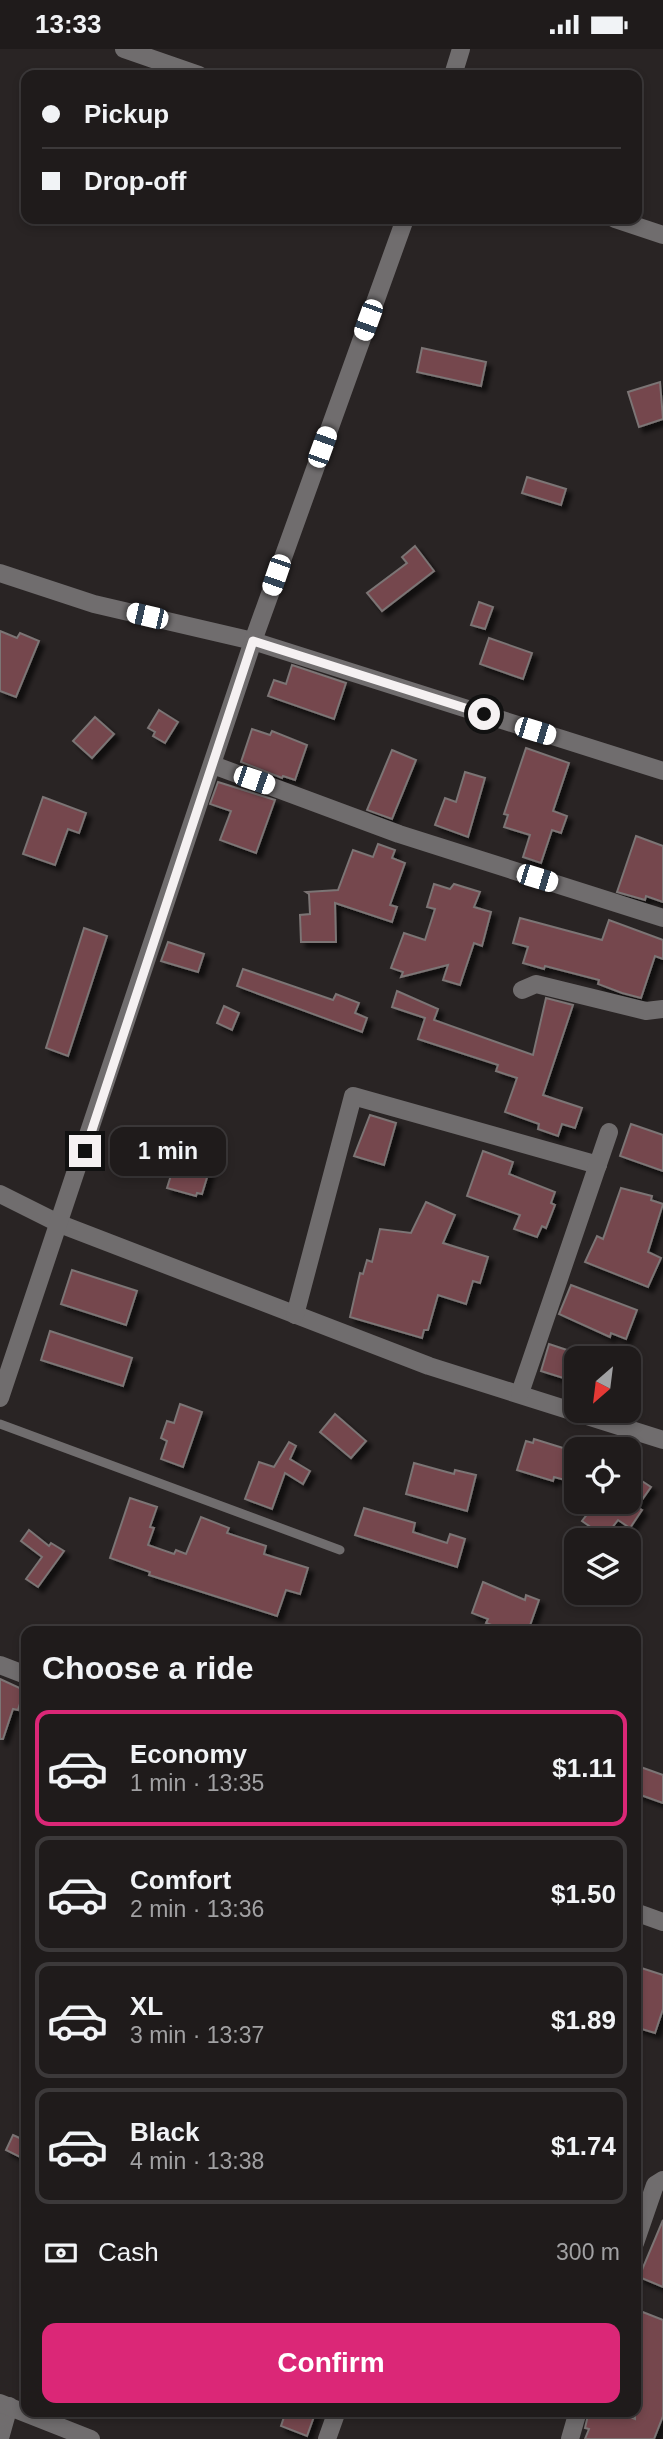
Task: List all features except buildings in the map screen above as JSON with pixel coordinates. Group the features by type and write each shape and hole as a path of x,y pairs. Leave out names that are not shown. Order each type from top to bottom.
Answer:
{"street":[{"path":"124,49 185,70"},
{"path":"455,70 461,49"},
{"path":"0,1398 253,641 403,224"},
{"path":"630,224 663,235"},
{"path":"0,573 94,604 253,641 663,771"},
{"path":"213,765 399,834 663,918"},
{"path":"522,990 536,984 646,1011 663,1009"},
{"path":"295,1315 353,1096 598,1165"},
{"path":"520,1393 610,1132"},
{"path":"0,1194 60,1224 429,1366 663,1440"},
{"path":"0,1665 21,1673"},
{"path":"641,1914 663,1922"},
{"path":"641,2226 655,2185 663,2180"},
{"path":"0,2438 4,2405 21,2412"},
{"path":"35,2417 91,2439"},
{"path":"327,2439 335,2417"},
{"path":"569,2439 576,2417"}],"lane":[{"path":"0,1424 340,1550"}],"route":[{"path":"85,1151 253,641 484,714"}]}
